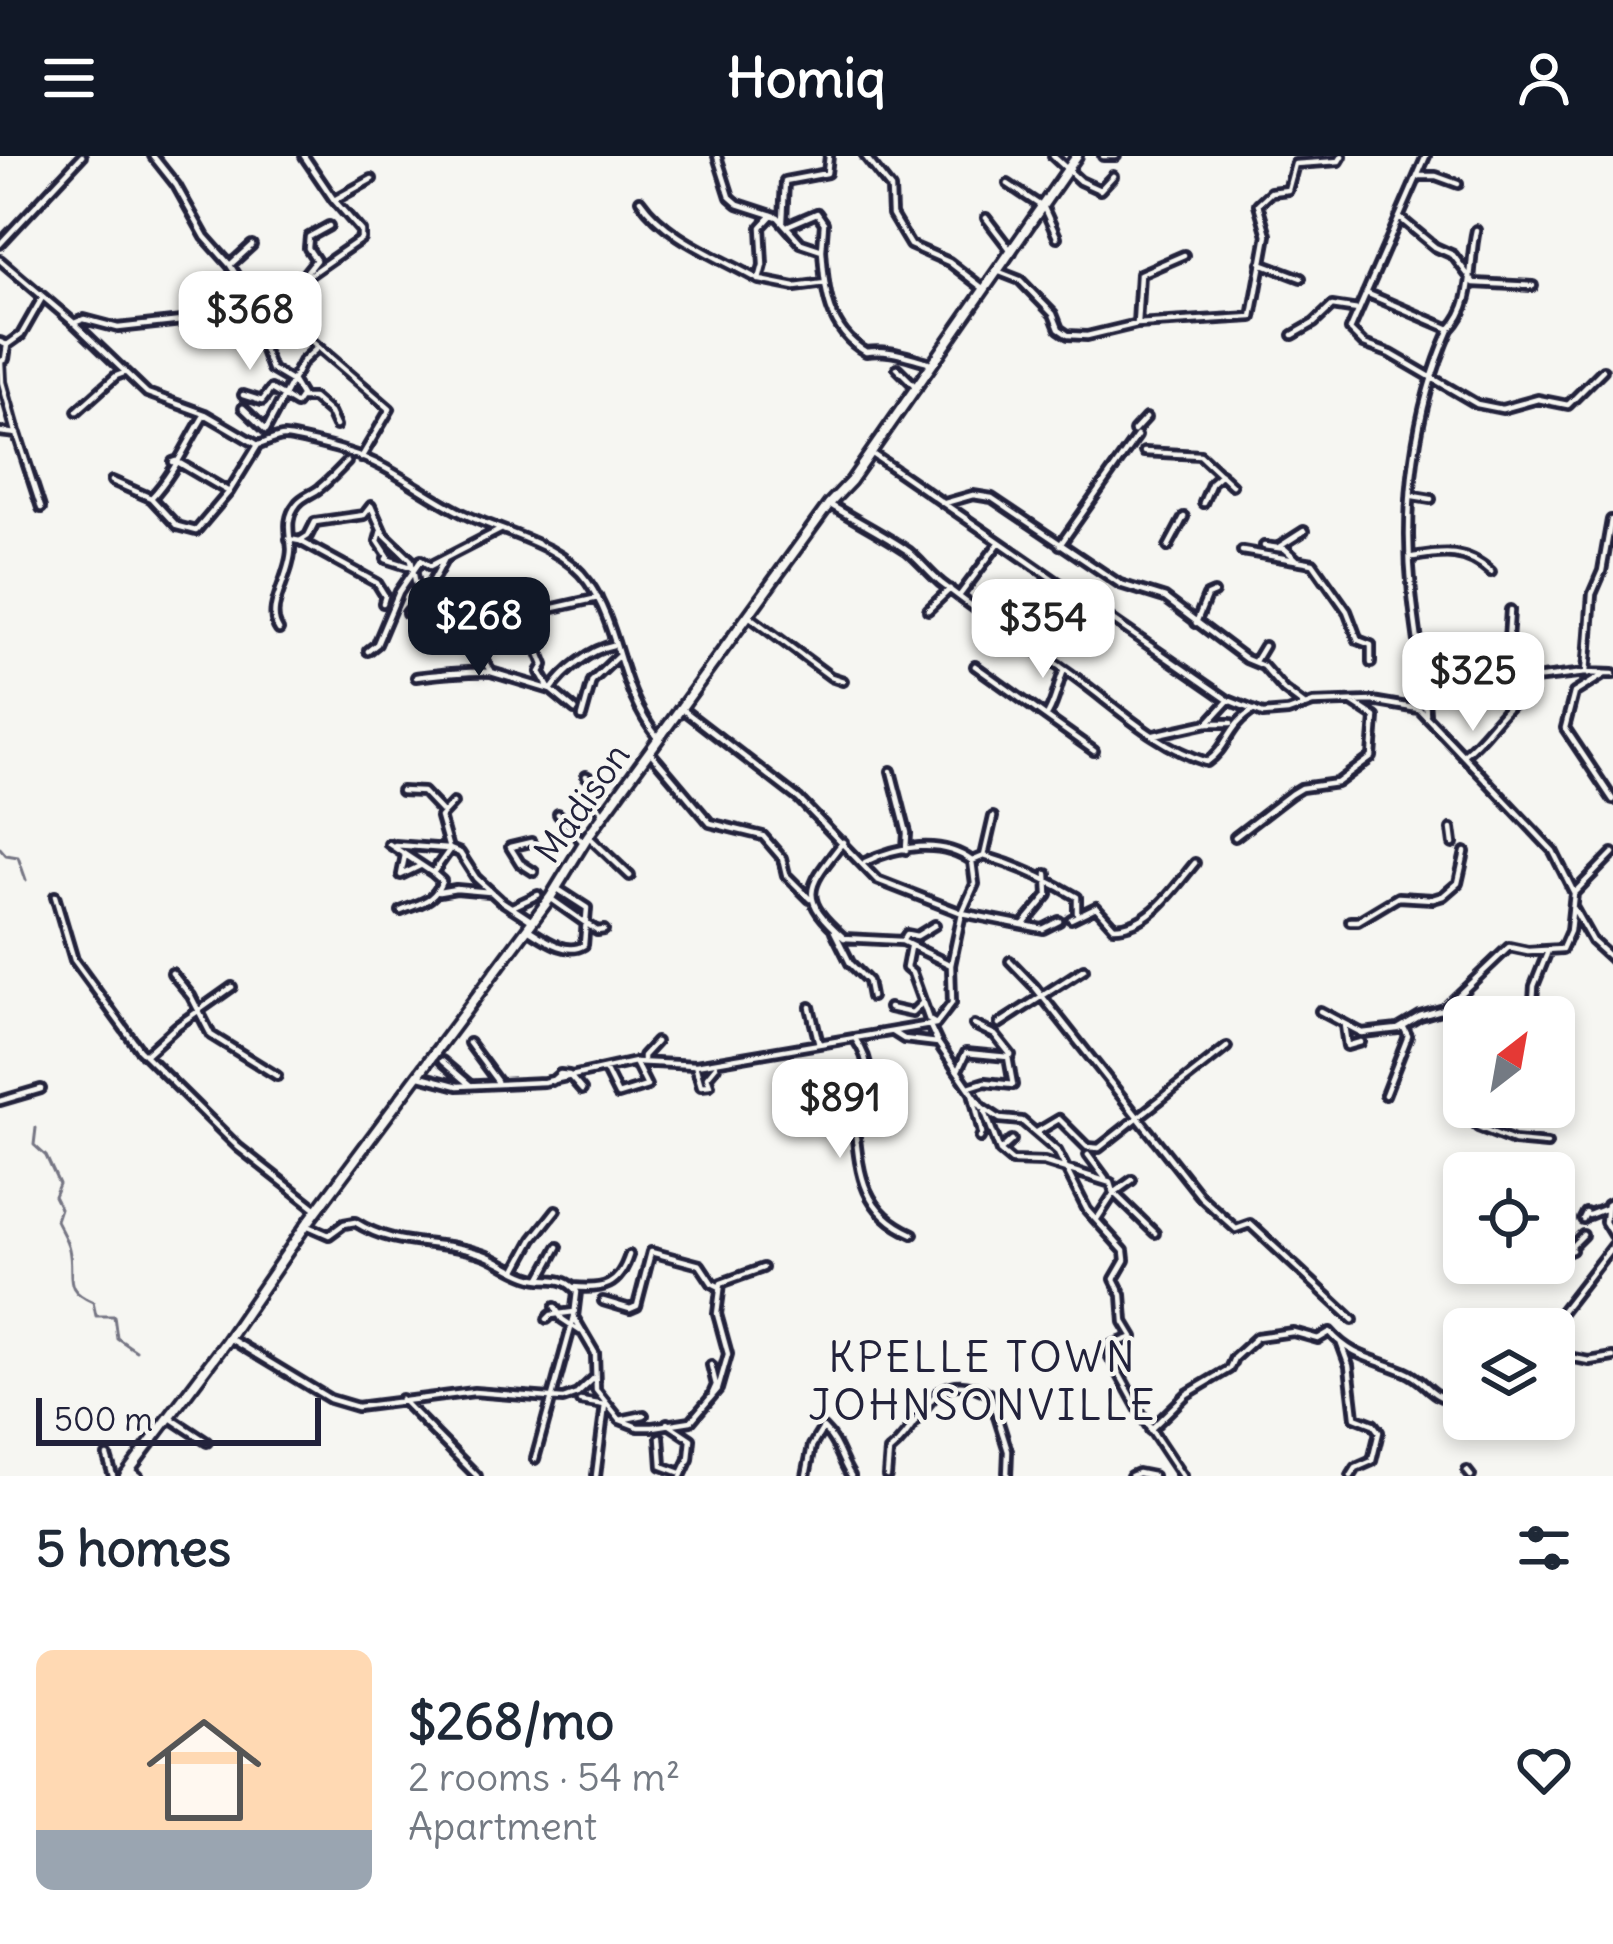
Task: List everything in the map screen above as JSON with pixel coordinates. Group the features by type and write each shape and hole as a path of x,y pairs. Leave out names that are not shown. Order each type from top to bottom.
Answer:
{"street":[{"path":"0,244 82,156"},
{"path":"302,280 361,239 362,231 304,156"},
{"path":"717,156 730,197 786,223 801,243 821,250"},
{"path":"786,223 785,182 827,173 829,156"},
{"path":"865,156 891,189 892,214 910,245 949,262 984,289"},
{"path":"1053,156 1100,190 1113,176"},
{"name":"Madison","path":"132,1476 306,1225 550,898 604,814 932,368 1077,156"},
{"path":"1102,156 1116,156"},
{"path":"997,271 1020,280 1068,335 1088,336 1136,324 1252,317 1267,235 1258,204 1271,192 1288,190 1295,164 1339,161 1342,156"},
{"path":"1426,156 1350,330 1364,344 1493,409 1538,399 1564,406 1604,370"},
{"path":"156,158 243,289 271,316 289,322 390,410 361,458"},
{"path":"1419,176 1458,184"},
{"path":"334,200 372,178"},
{"path":"1008,184 1043,208 1057,237"},
{"path":"640,200 670,234 686,238 759,280 795,286 825,283"},
{"path":"786,223 817,213 824,223 825,283 837,329 866,352 894,351 928,362 932,368"},
{"path":"759,280 761,227 772,215"},
{"path":"986,218 1012,252"},
{"path":"1400,218 1435,247 1453,254 1470,280"},
{"path":"271,316 316,260 308,248 310,237 329,226"},
{"path":"1426,714 1410,557 1417,426 1429,376 1457,322 1470,280 1476,230"},
{"path":"230,265 252,244"},
{"path":"1136,324 1140,274 1184,255"},
{"path":"0,260 147,392 205,414 258,445"},
{"path":"1262,263 1301,278"},
{"path":"1470,280 1533,286"},
{"path":"213,314 243,289"},
{"path":"1366,293 1450,329"},
{"path":"41,508 0,362 3,343 21,335 43,297"},
{"path":"1293,335 1332,306 1358,310"},
{"path":"74,323 84,319 107,327 137,327 213,314 239,320 261,308"},
{"path":"251,316 271,369 292,381 302,398 317,401 335,426"},
{"path":"243,408 266,430 302,362 316,349"},
{"path":"897,368 917,388"},
{"path":"77,411 124,373"},
{"path":"243,395 262,401 271,389 296,404 302,398"},
{"path":"152,498 172,476 174,461 205,414"},
{"path":"1060,545 1146,418"},
{"path":"0,432 17,434"},
{"path":"112,482 152,498 177,526 196,531 229,492 258,445 284,437 361,458 405,478 460,513 562,560 585,577 598,598 640,716 659,739"},
{"path":"1144,452 1200,454 1232,485"},
{"path":"871,453 1228,700 1271,715 1304,705 1386,701 1426,714 1553,851 1574,893 1562,950 1505,949 1444,1009 1403,1027 1374,1034 1320,1011"},
{"path":"174,461 229,492"},
{"path":"279,630 274,624 274,604 286,581 288,523 299,500 320,488 347,461"},
{"path":"1203,502 1221,474"},
{"path":"943,503 973,495 992,498 1120,584 1154,592 1263,666 1304,705"},
{"path":"1413,496 1431,499"},
{"path":"829,504 909,552 1033,653 1187,756 1207,762 1234,723 1251,709"},
{"path":"300,541 315,522 364,515 371,506 381,530 405,551 415,568"},
{"path":"1168,547 1184,517"},
{"path":"1586,673 1592,594 1602,572 1611,520"},
{"path":"381,530 378,541 386,559 415,568"},
{"path":"491,672 461,643 424,624 413,576 421,560 430,566 500,530"},
{"path":"1279,547 1304,531"},
{"path":"289,539 377,584 385,596 383,604"},
{"path":"959,595 999,543"},
{"path":"1264,546 1279,547 1298,560"},
{"path":"1242,551 1313,563 1347,610 1358,640 1371,645 1371,663"},
{"path":"1410,557 1452,551 1491,572"},
{"path":"407,613 444,560"},
{"path":"368,651 376,644 399,592 413,576"},
{"path":"928,610 950,589"},
{"path":"1196,622 1207,596 1214,593"},
{"path":"470,672 505,619 598,598"},
{"path":"1464,754 1515,701 1508,641 1510,610"},
{"path":"749,617 843,681"},
{"path":"526,638 542,657 540,672 550,689 575,710"},
{"path":"550,689 593,652 613,645"},
{"path":"1254,662 1264,646"},
{"path":"582,717 592,681 617,657"},
{"path":"975,666 1094,751"},
{"path":"1046,716 1059,695 1064,670"},
{"path":"416,677 491,672 550,689"},
{"path":"1516,681 1609,674"},
{"path":"1609,674 1574,693 1565,728 1613,800"},
{"path":"1208,723 1228,700"},
{"path":"1235,837 1301,788 1337,783 1372,757 1375,717 1352,702"},
{"path":"682,709 799,799 877,880 962,913 1043,929 1059,921"},
{"path":"1154,735 1208,723 1234,723"},
{"path":"650,752 710,823 763,836 782,858 786,875 811,899 850,963 868,981 871,997"},
{"path":"891,771 908,833 906,850"},
{"path":"586,776 596,782 596,802 604,814"},
{"path":"400,791 423,792 443,812"},
{"path":"450,849 440,817 453,803"},
{"path":"558,814 630,876"},
{"path":"984,856 993,817"},
{"path":"1451,829 1453,844"},
{"path":"531,842 510,847 520,863 534,872"},
{"path":"811,899 819,869 843,842"},
{"path":"456,889 389,844 460,853 476,878 530,925 554,944 576,950 586,941 586,907 556,888"},
{"path":"864,863 881,854 948,847 972,861"},
{"path":"434,873 450,849"},
{"path":"1350,921 1398,897 1443,896 1458,883 1465,852"},
{"path":"1574,893 1613,853"},
{"path":"405,855 401,875 420,866"},
{"path":"972,861 984,856 1076,897 1077,913"},
{"path":"418,1076 470,1085 552,1081 639,1062 719,1062 933,1025 952,1004 951,965 962,913 975,884 972,861"},
{"path":"1071,919 1096,907 1114,927 1128,927 1157,907 1195,863"},
{"path":"1023,926 1048,895 1048,874"},
{"path":"401,911 430,902 442,880"},
{"path":"439,892 492,892"},
{"path":"512,907 538,895"},
{"path":"55,896 74,960 145,1055 238,1147 318,1210"},
{"path":"550,898 597,931 604,930"},
{"path":"1574,909 1592,941 1613,960"},
{"path":"902,941 907,934 917,937 935,925"},
{"path":"831,926 844,938 902,941 951,965"},
{"path":"910,947 906,968 938,1042 982,1107 1000,1151 1012,1161 1044,1162 1105,1178"},
{"path":"1533,996 1548,950"},
{"path":"1010,961 1201,1197 1236,1229 1250,1224 1353,1320"},
{"path":"999,1024 1084,969"},
{"path":"172,973 211,1035 277,1076"},
{"path":"145,1055 232,986"},
{"path":"889,1008 912,1013 922,1004"},
{"path":"810,1007 819,1044"},
{"path":"971,1089 985,1082 1012,1085 1011,1055 994,1035 974,1025"},
{"path":"1344,1025 1347,1046 1361,1042"},
{"path":"1385,1095 1408,1036 1403,1027"},
{"path":"893,1032 904,1039 938,1042"},
{"path":"856,1040 868,1061 867,1084 852,1102 864,1188 882,1217 913,1234"},
{"path":"639,1062 656,1042"},
{"path":"469,1043 499,1083"},
{"path":"1037,1132 1059,1119 1077,1139 1096,1150 1227,1047"},
{"path":"958,1070 966,1053 1008,1057"},
{"path":"442,1061 470,1085"},
{"path":"605,1069 618,1095 646,1085 639,1062"},
{"path":"695,1065 700,1086 710,1085 707,1077 719,1062"},
{"path":"572,1076 582,1090"},
{"path":"0,1101 41,1089"},
{"path":"971,1089 980,1138"},
{"path":"982,1107 1000,1119 1022,1121 1057,1150 1078,1195 1125,1255 1114,1279 1132,1337 1110,1346 1109,1355 1150,1430 1182,1476"},
{"path":"1480,1128 1514,1142 1547,1144"},
{"path":"1000,1151 1012,1140"},
{"path":"1088,1155 1114,1192 1154,1234"},
{"path":"1097,1219 1114,1192 1132,1180"},
{"path":"1613,1202 1606,1204 1604,1222 1613,1235"},
{"path":"1586,1216 1604,1209"},
{"path":"516,1270 532,1239 556,1210"},
{"path":"306,1225 328,1235 355,1222 381,1238 483,1254 516,1270 563,1280 573,1287 611,1286 619,1280 629,1255"},
{"path":"1575,1244 1583,1234"},
{"path":"1564,1308 1613,1245"},
{"path":"541,1278 558,1247"},
{"path":"603,1301 630,1309 637,1306 651,1252 700,1265 720,1287"},
{"path":"573,1318 595,1353 594,1378 605,1405 620,1420 638,1427 692,1421 718,1389 728,1354 717,1314 721,1282 763,1268"},
{"path":"535,1459 573,1318 577,1299 573,1287"},
{"path":"555,1306 558,1316"},
{"path":"547,1319 550,1315 573,1318"},
{"path":"558,1316 573,1318"},
{"path":"1150,1430 1186,1394 1229,1369 1257,1337 1293,1332 1318,1339 1330,1332 1362,1360 1407,1372 1443,1399"},
{"path":"229,1338 330,1399 357,1407 498,1392 555,1398 578,1394 594,1378"},
{"path":"1341,1344 1349,1366 1355,1417 1373,1424 1379,1432 1372,1460 1351,1476"},
{"path":"1575,1358 1613,1357"},
{"path":"710,1399 716,1385 711,1365"},
{"path":"887,1476 889,1451 916,1427 925,1404 956,1383 971,1383 990,1394 1008,1451 1007,1476"},
{"path":"401,1399 477,1476"},
{"path":"580,1401 605,1405"},
{"path":"596,1476 605,1405"},
{"path":"620,1420 644,1415"},
{"path":"170,1418 206,1442"},
{"path":"660,1437 662,1466 681,1474 691,1439 667,1424"},
{"path":"806,1476 812,1446 823,1428 835,1439 838,1456 851,1476"},
{"path":"107,1456 113,1476"},
{"path":"1131,1476 1153,1476"}],"waterway":[{"path":"0,848 18,857 26,880"},
{"path":"36,1128 34,1145 46,1156 59,1184 54,1196 60,1208 56,1220 69,1249 73,1287 93,1302 96,1316 114,1316 117,1338 136,1351"}],"district":[{"name":"KPELLE TOWN JOHNSONVILLE","path":"983,1381"}]}
